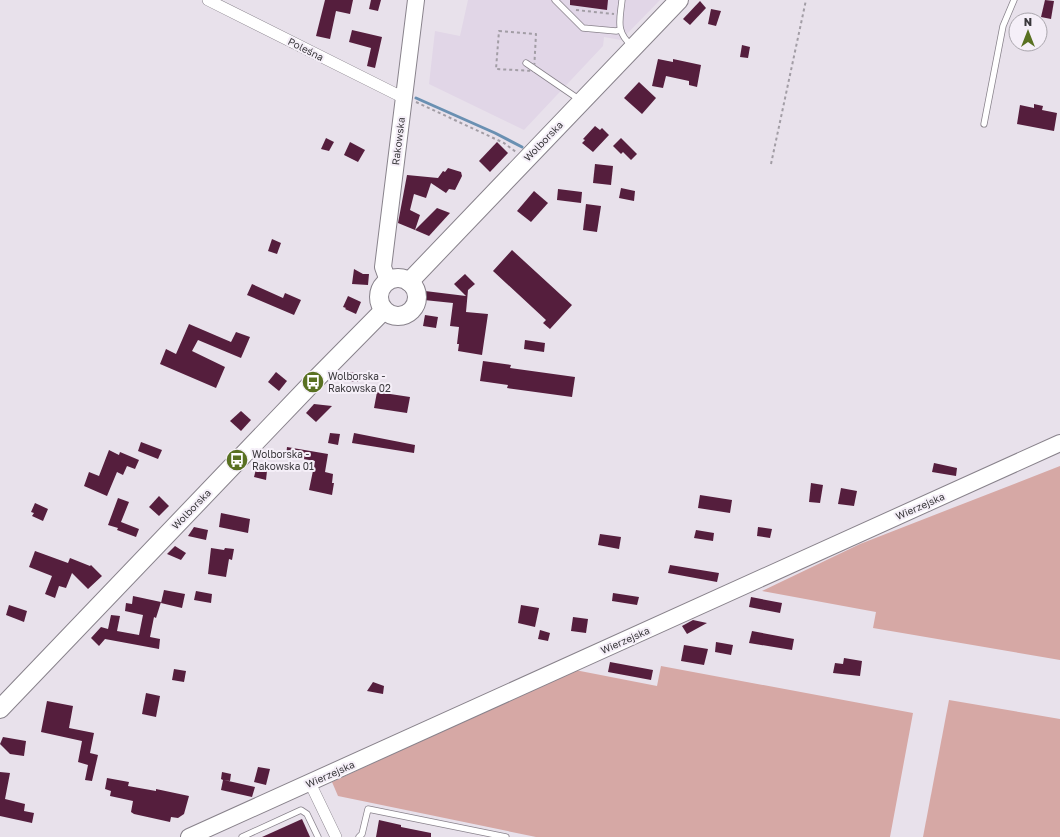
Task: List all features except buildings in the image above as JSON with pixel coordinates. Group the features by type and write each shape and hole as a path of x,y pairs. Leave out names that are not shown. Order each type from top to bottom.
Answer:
{"main road":[{"name":"Wolborska","path":"409,282 679,0"},
{"path":"401,279 409,282 416,296 414,306 411,310 407,314 397,316 384,310 379,300 379,295 381,289 388,281 401,279"},
{"name":"Wolborska","path":"0,709 313,382 384,310"}],"street":[{"name":"Poleśna","path":"208,0 404,98"},
{"name":"Rakowska","path":"388,281 383,267 416,0"},
{"name":"Wierzejska","path":"189,837 1060,443"},
{"path":"310,782 336,837"}],"lane":[{"path":"555,0 583,28 616,31 620,30"},
{"path":"622,0 620,30 623,37 633,48"},
{"path":"984,124 1003,26 1014,0"},
{"path":"526,63 582,101"},
{"path":"359,837 362,834 368,809 506,837"},
{"path":"242,837 301,810 307,814 318,837"}],"path":[{"path":"771,164 806,0"},
{"path":"562,6 575,10 620,15"},
{"path":"499,31 536,34 534,69 534,71 496,69 499,31"},
{"path":"404,98 416,102 504,143 525,160"}],"shaded area":[{"path":"468,0 660,0 621,40 604,37 603,46 524,130 429,84 435,31 460,36"},
{"path":"1060,466 1060,660 873,628 876,612 762,591 860,544"},
{"path":"661,666 913,713 890,837 536,837 338,796 332,782 575,670 657,686"},
{"path":"949,700 1060,719 1060,837 923,837"}],"waterway":[{"path":"416,98 495,133 522,147"}],"place":[{"name":"Wolborska - Rakowska 02","path":"313,382"},
{"name":"Wolborska - Rakowska 01","path":"237,460"}]}
